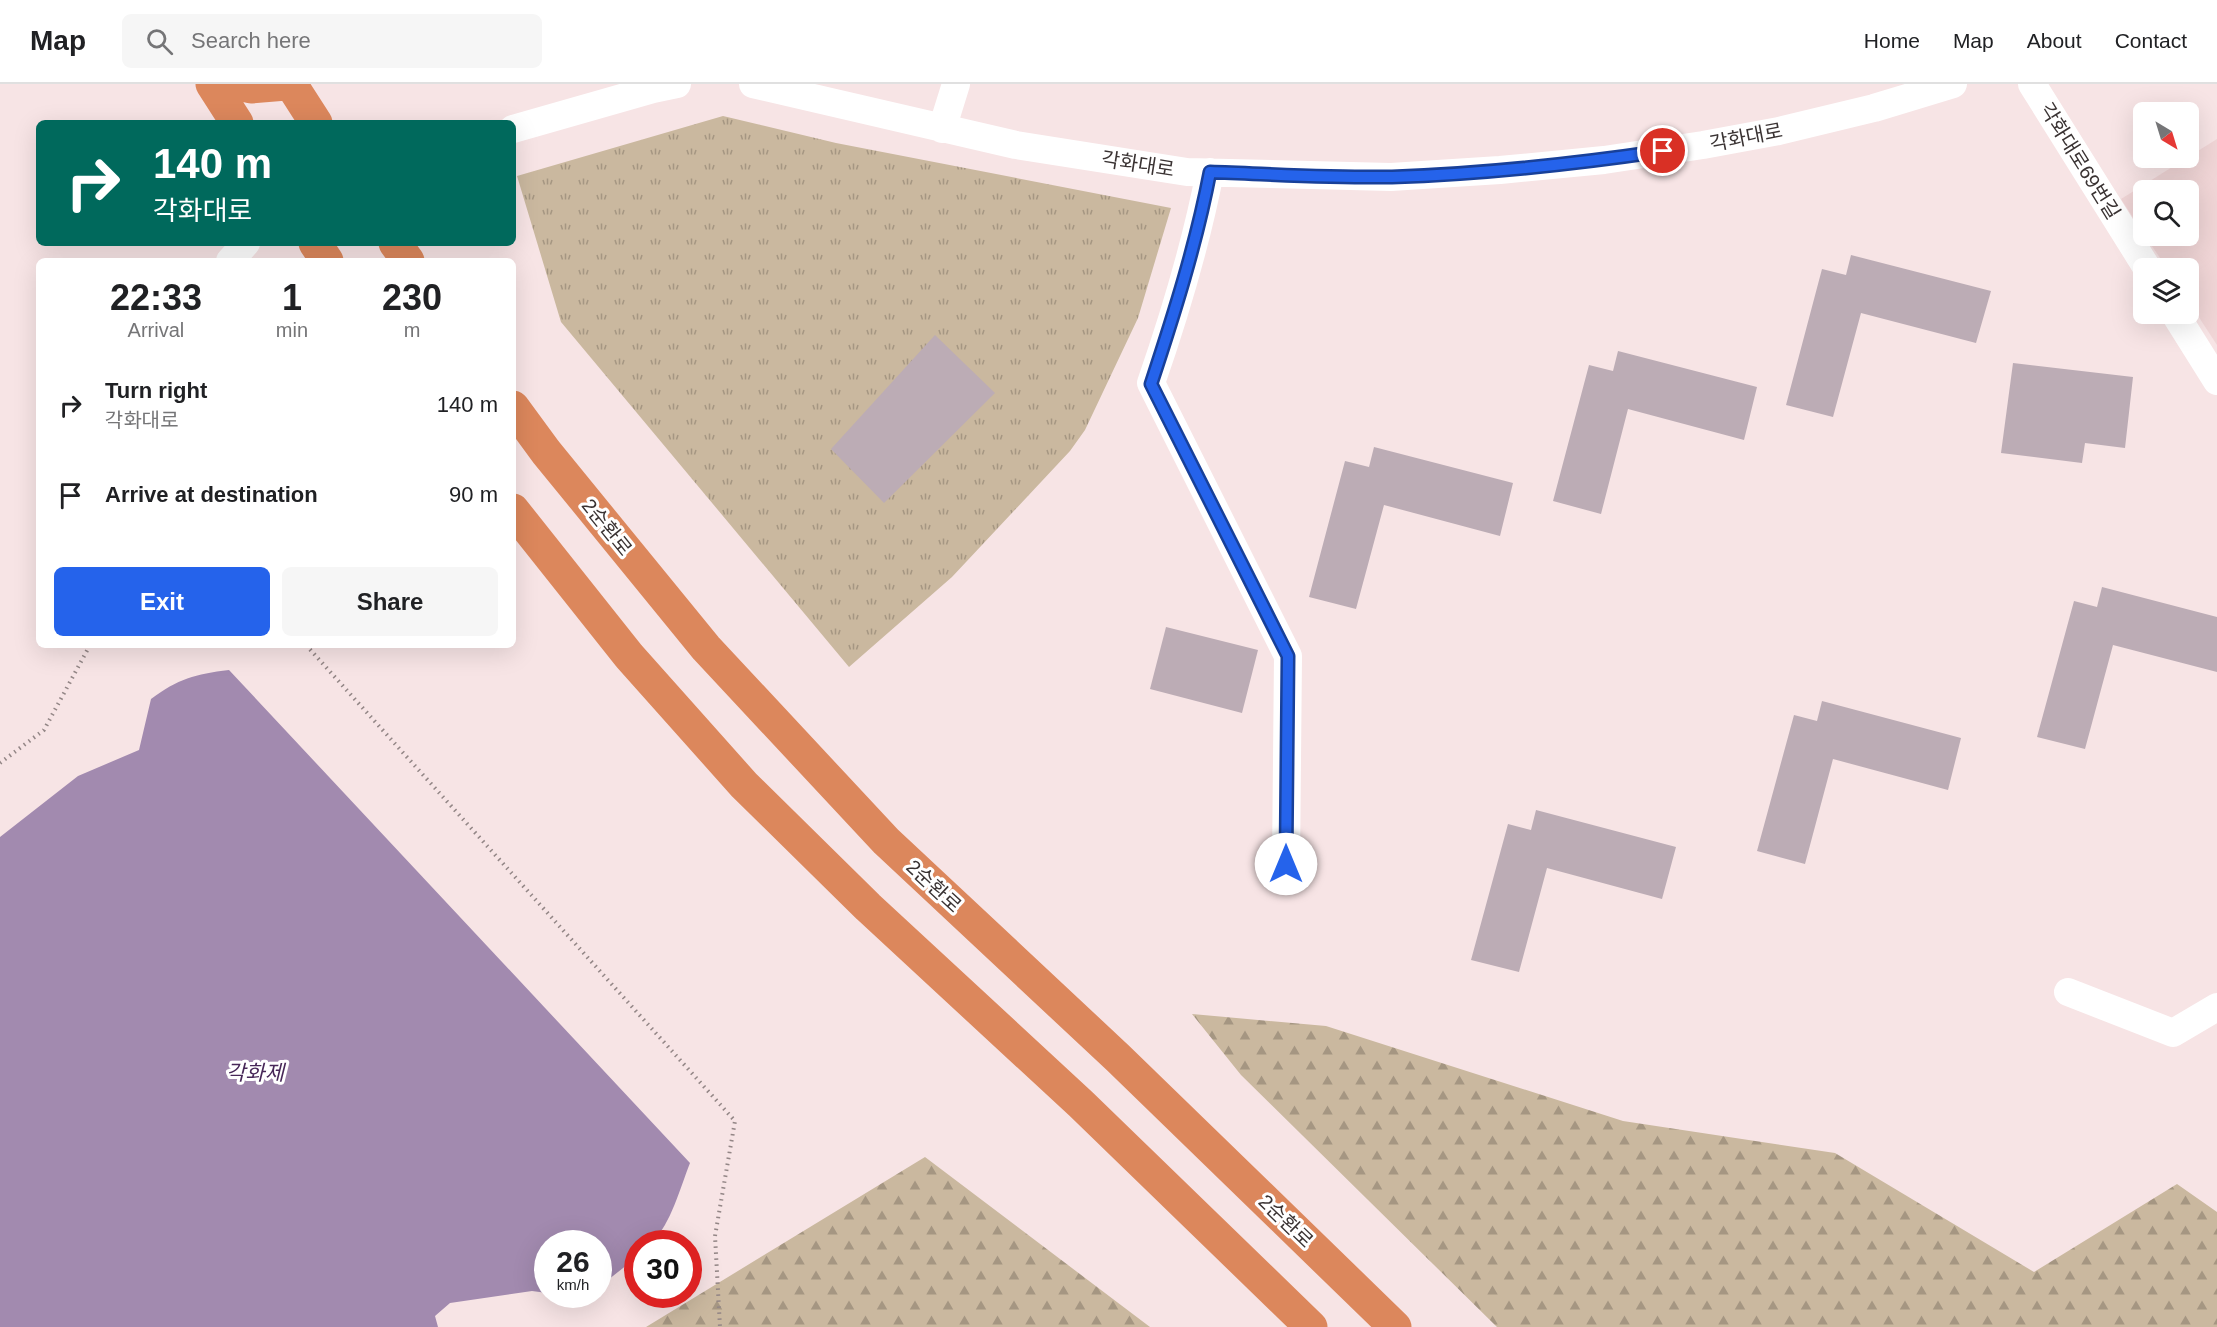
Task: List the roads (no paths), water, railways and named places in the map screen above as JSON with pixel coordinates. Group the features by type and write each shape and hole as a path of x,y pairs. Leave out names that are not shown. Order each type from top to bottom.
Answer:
{"highway":[{"path":"212,84 235,120"},
{"path":"238,84 251,87 286,84"},
{"path":"291,84 314,120"},
{"name":"2순환로","path":"516,410 546,452 706,648 886,841 1118,1058 1395,1327"},
{"path":"516,514 629,656 744,785 868,907 1081,1104 1311,1327"}],"street":[{"path":"516,128 677,84"},
{"name":"각화대로","path":"753,84 1016,145 1186,172 1391,177 1604,160 1779,131 1874,108 1953,84"},
{"path":"942,129 956,84"},
{"name":"각화대로69번길","path":"2032,84 2141,258"},
{"path":"1210,172 1197,234 1151,384 1288,656 1286,864"},
{"path":"233,258 243,246"},
{"path":"2181,324 2217,381"},
{"path":"2068,992 2173,1033 2217,1007"}],"water":[{"name":"각화제","path":"229,670 690,1163 662,1230 624,1230 624,1267 612,1277 612,1230 534,1230 534,1291 450,1303 435,1316 438,1327 0,1327 0,837 78,776 139,750 151,699 187,678"}]}
